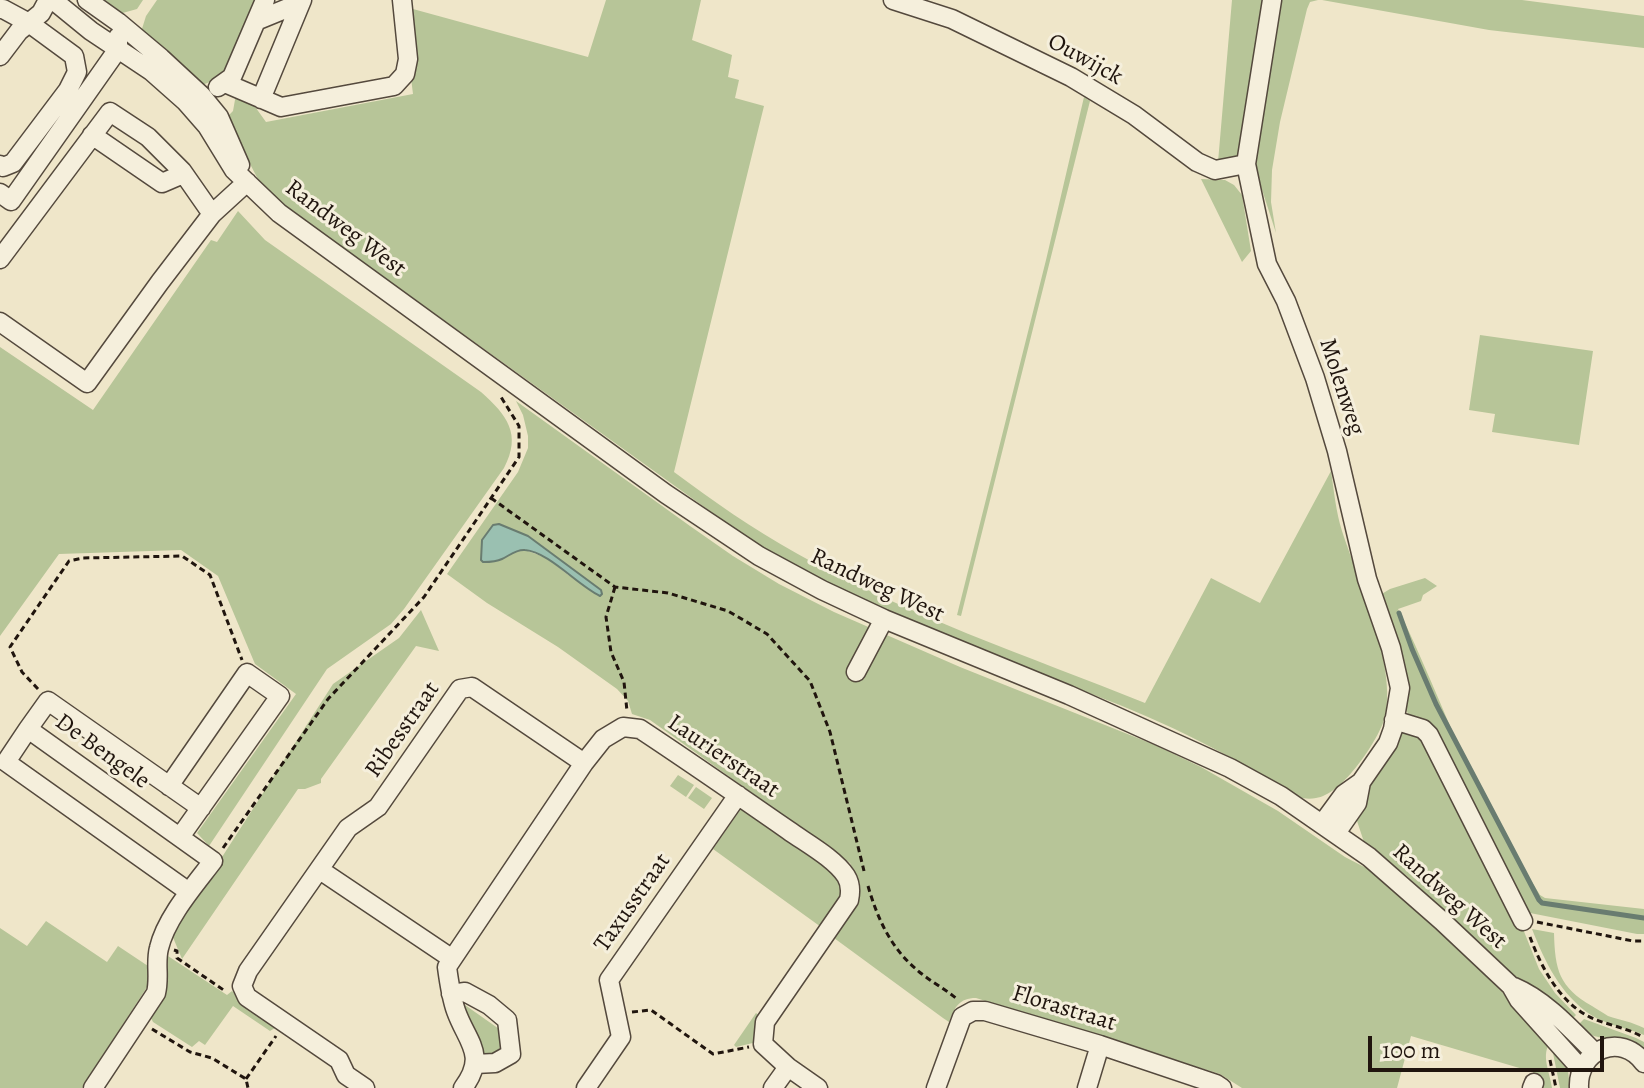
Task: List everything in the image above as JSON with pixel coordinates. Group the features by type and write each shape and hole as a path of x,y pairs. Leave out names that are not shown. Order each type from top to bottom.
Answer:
{"street":[{"path":"0,56 19,31 41,13 50,0"},
{"name":"Randweg West","path":"50,0 219,117 247,182 279,213 666,494 759,556 884,619 1069,695 1230,768 1281,796 1329,829 1369,857 1511,986 1519,1000 1581,1069"},
{"name":"Randweg West","path":"87,0 161,58 194,99"},
{"path":"194,99 232,77 265,0"},
{"path":"225,83 281,107 394,86 405,74 408,59 402,0"},
{"name":"Ouwijck","path":"893,0 952,19 1071,77 1134,115 1197,162 1215,170 1246,164"},
{"name":"Molenweg","path":"1272,0 1246,164 1267,264 1286,301 1315,378 1337,451 1367,579 1391,648 1400,688 1388,743 1361,782 1357,803 1329,829"},
{"path":"256,21 301,2"},
{"path":"261,99 301,2"},
{"path":"0,9 29,23 74,56 80,92 6,197 0,218"},
{"path":"0,165 3,167 13,163 118,49 118,22"},
{"path":"80,92 96,99 148,137 183,174 212,214"},
{"path":"0,259 110,112"},
{"path":"92,135 162,183 183,174"},
{"path":"0,322 87,383 212,214 247,182"},
{"path":"856,672 884,619"},
{"path":"169,786 247,673 280,696 180,837"},
{"name":"Ribesstraat","path":"242,986 248,971 348,828 378,807 460,689 472,687 584,763"},
{"path":"28,729 48,701 201,808"},
{"name":"Randweg West","path":"1394,720 1423,729 1429,735 1523,921"},
{"path":"463,1088 475,1064 475,1051 456,1012 447,967 584,763 603,739 623,727"},
{"name":"Laurierstraat","path":"623,727 640,729 824,855 845,874 851,890 849,900 765,1022 763,1044"},
{"name":"De Bengele","path":"189,892 6,762 28,729 213,861"},
{"name":"Taxusstraat","path":"586,1088 621,1037 609,980 738,795"},
{"path":"93,1088 156,993 159,979 157,958 166,930 213,861"},
{"path":"320,870 451,958"},
{"path":"242,986 247,997 339,1060 346,1075 365,1088"},
{"name":"Randweg West","path":"1511,986 1529,994 1595,1053"},
{"path":"451,994 465,992 489,1005 507,1020 511,1054 495,1063 475,1064"},
{"path":"936,1088 962,1017 973,1011"},
{"name":"Florastraat","path":"973,1011 985,1011 1100,1045 1222,1088"},
{"path":"763,1044 818,1088"},
{"path":"1087,1088 1100,1045"},
{"path":"1579,1088 1581,1069 1587,1060 1606,1048 1629,1050 1644,1063"},
{"path":"773,1088 788,1067"}],"path":[{"path":"213,861 328,699 424,597 519,457 519,426 498,391"},
{"path":"491,498 615,587 668,593 728,611 767,634 810,681 830,732 865,874"},
{"path":"48,701 22,672 10,647 69,561 83,558 182,556 210,575 247,673"},
{"path":"615,587 606,617 611,652 624,682 628,716 623,727"},
{"path":"868,887 875,912 886,934 914,968 973,1011"},
{"path":"1523,921 1644,941"},
{"name":"Randweg West","path":"1523,921 1546,973 1558,990 1583,1014 1644,1038"},
{"path":"159,948 177,951 177,958 228,993 233,986 242,986"},
{"path":"616,1013 651,1010 713,1054 763,1044"},
{"path":"139,1020 190,1052 212,1058 246,1079 248,1088"},
{"path":"246,1079 285,1023"}],"shaded area":[{"path":"100,0 143,0 137,9 119,14"},
{"path":"157,0 257,0 227,71 202,85 141,32 146,16"},
{"path":"606,0 701,0 692,40 732,55 728,77 739,80 735,98 764,106 674,472 764,534 880,596 1145,703 1211,578 1260,603 1331,471 1340,524 1375,627 1386,679 1387,703 1383,723 1346,779 1326,795 1312,799 1299,797 1236,760 1160,722 911,622 827,582 746,537 296,214 261,185 226,118 233,111 238,83 266,122 413,94 402,6 588,57"},
{"path":"1232,0 1264,0 1240,152 1235,158 1218,162"},
{"path":"1280,0 1318,0 1310,2 1307,9 1280,122 1272,170 1271,202 1276,233 1256,171 1256,147"},
{"path":"1322,0 1522,0 1644,16 1644,48 1489,30"},
{"path":"1084,97 1090,101 961,616 957,615"},
{"path":"1201,179 1225,180 1242,195 1251,251 1242,262"},
{"path":"238,211 265,240 481,392 504,417 512,445 504,468 404,609 391,624 327,669 209,846 197,833 296,694 255,664 218,576 181,550 59,554 0,636 0,347 93,410 211,240 217,242"},
{"path":"1480,335 1593,351 1579,445 1492,432 1495,414 1469,410"},
{"path":"516,401 733,556 779,584 834,612 960,667 1155,745 1201,767 1278,811 1345,857 1370,870 1409,901 1551,1041 1546,1058 1552,1088 1536,1088 1533,1072 1411,1036 1397,1088 1242,1088 1220,1074 976,998 958,1004 949,1022 834,938 858,899 860,884 850,863 650,720 632,714 628,701 617,689 447,574 518,472 528,448 523,415","holes":["499,524 528,536 601,590 568,575 547,558 525,550 510,553 501,560 482,540 493,525"]},
{"path":"499,524 528,536 601,590 602,594 600,596 591,591 534,552 519,551 500,560 483,562 482,540 493,525"},
{"path":"1425,578 1437,586 1423,595 1421,601 1398,609 1471,773 1540,895 1644,909 1644,934 1525,912 1403,705 1380,595"},
{"path":"421,610 439,651 416,646 321,783 298,789 182,959 172,935 333,684 399,638"},
{"path":"1404,731 1420,736 1515,909 1539,969 1555,993 1576,1015 1571,1020 1520,982 1407,876 1364,842 1357,811 1396,736"},
{"path":"678,775 694,785 686,797 670,786"},
{"path":"696,787 712,798 704,809 688,798"},
{"path":"743,806 837,873 844,891 821,927 713,849"},
{"path":"46,921 107,962 118,946 151,968 149,984 82,1088 0,1088 0,928 27,946"},
{"path":"1532,929 1554,933 1558,967 1572,992 1608,1016 1644,1028 1644,1035 1604,1021 1580,1007 1555,976"},
{"path":"168,956 227,995 232,991 278,1026 270,1031 233,1006 205,1045 199,1041 192,1047 153,1022 149,1014 166,983"},
{"path":"461,1005 502,1031 502,1045 493,1057 483,1059"},
{"path":"756,1013 761,1017 757,1042 736,1047 734,1045"},
{"path":"1584,1019 1644,1042 1644,1050 1624,1040 1590,1034 1577,1026"},
{"path":"1556,1047 1567,1061 1570,1088 1560,1088 1553,1053"}],"waterway":[{"path":"1399,613 1436,704 1539,900 1542,903 1644,918"}]}
